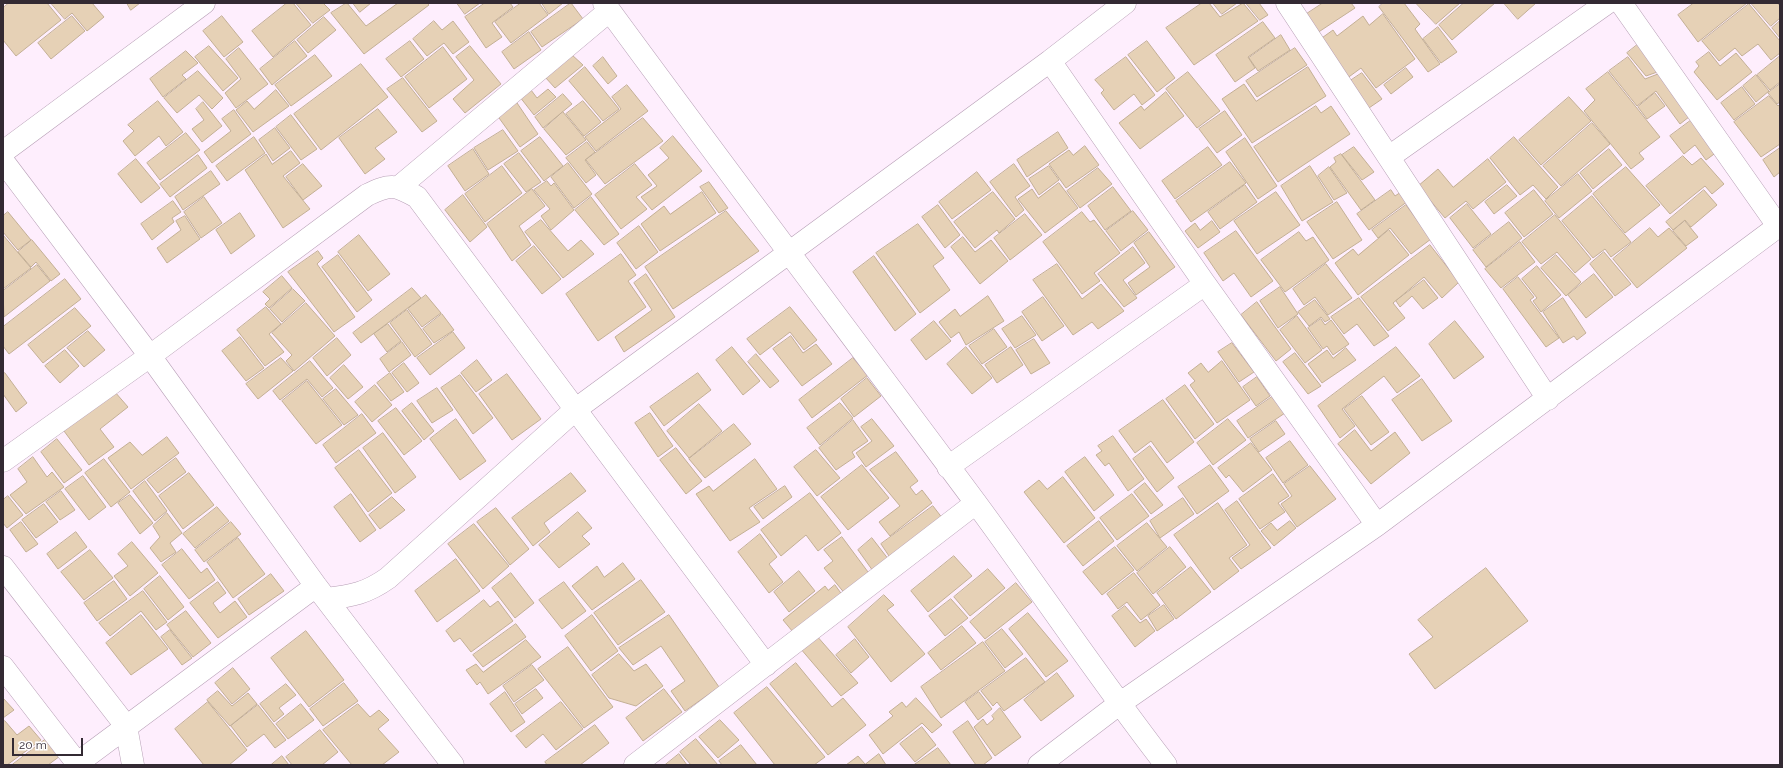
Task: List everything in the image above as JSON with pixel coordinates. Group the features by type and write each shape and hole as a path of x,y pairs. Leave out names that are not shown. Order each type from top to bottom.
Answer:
{"street":[{"path":"3,152 204,3"},
{"path":"3,667 77,764 126,726 321,593 353,596 374,588 388,578 576,409 787,252 1050,61 1125,3"},
{"path":"1286,3 1389,156 1548,399"},
{"path":"1389,156 1607,3"},
{"path":"1039,765 1119,704 1377,525 1779,226 1621,3"},
{"path":"399,187 606,7 787,252 976,503 1119,704 1166,765"},
{"path":"1050,61 1204,284 1377,525"},
{"path":"3,162 150,356 321,593 453,765"},
{"path":"3,461 150,356 367,195 382,188 399,187 417,197 766,665"},
{"path":"948,467 1204,284"},
{"path":"635,765 976,503"},
{"path":"3,568 126,726 133,765"}],"building":[{"path":"9,3 47,3 61,20 16,56 3,40 3,8"},
{"path":"51,3 92,3 104,17 87,31 72,13 65,19"},
{"path":"127,3 140,3 131,10"},
{"path":"287,3 293,3 311,25 273,57 252,31"},
{"path":"296,3 323,3 330,10 313,23"},
{"path":"347,3 366,26 398,3 427,3 429,5 364,54 331,13"},
{"path":"353,3 371,3 360,12"},
{"path":"457,3 480,3 465,14"},
{"path":"485,3 510,3 513,7 492,23 502,37 486,48 465,17"},
{"path":"521,3 539,3 548,15 511,43 495,22"},
{"path":"542,3 563,3 549,14"},
{"path":"571,3 583,19 542,47 531,32"},
{"path":"1202,3 1209,3 1220,17 1243,3 1258,21 1194,65 1166,28"},
{"path":"1213,3 1237,3 1222,14"},
{"path":"1246,3 1259,3 1268,15 1260,20"},
{"path":"1323,3 1351,3 1355,8 1314,35 1302,17"},
{"path":"1383,3 1404,3 1420,24 1415,29 1440,64 1428,72 1379,7"},
{"path":"1416,3 1460,3 1436,24"},
{"path":"1464,3 1495,3 1452,40 1439,25"},
{"path":"1504,3 1536,3 1518,19"},
{"path":"1694,3 1747,3 1698,42 1678,15"},
{"path":"1751,3 1777,3 1780,6 1780,18 1771,26"},
{"path":"1749,4 1780,41 1780,53 1771,60 1758,44 1742,56 1735,48 1719,61 1702,41"},
{"path":"1383,14 1415,59 1376,88 1361,68 1346,79 1319,40 1333,30 1337,36 1363,16 1369,25"},
{"path":"72,16 85,31 51,59 38,43"},
{"path":"222,16 243,42 224,57 203,31"},
{"path":"324,17 336,30 308,53 297,40"},
{"path":"434,21 442,30 453,21 469,42 453,54 444,43 427,56 413,39"},
{"path":"1780,21 1780,38 1772,28"},
{"path":"1263,22 1275,38 1248,57 1255,68 1235,82 1216,55"},
{"path":"1438,27 1457,52 1441,63 1423,39"},
{"path":"529,32 541,50 514,69 502,52"},
{"path":"1281,35 1290,50 1258,71 1249,58"},
{"path":"295,41 307,56 272,85 260,69"},
{"path":"410,41 424,59 401,77 386,59"},
{"path":"1147,41 1175,78 1157,92 1128,55"},
{"path":"1641,42 1663,70 1646,76 1627,53"},
{"path":"209,46 238,78 223,91 195,57"},
{"path":"470,46 501,84 465,113 453,99 474,80 456,57"},
{"path":"443,47 467,79 429,108 405,77"},
{"path":"239,48 268,84 236,108 225,93 241,79 226,59"},
{"path":"1295,48 1307,65 1257,97 1246,81"},
{"path":"186,51 198,63 182,75 186,79 163,97 150,79"},
{"path":"1709,52 1720,66 1736,53 1752,72 1717,100 1694,72 1699,66 1696,62"},
{"path":"571,54 583,65 555,88 545,77"},
{"path":"315,55 332,76 291,106 275,85"},
{"path":"1780,56 1780,82 1770,90 1757,75"},
{"path":"603,57 617,76 608,84 593,66"},
{"path":"1126,57 1155,95 1142,105 1134,94 1114,110 1101,93 1104,90 1095,80"},
{"path":"1628,57 1645,79 1663,72 1694,113 1680,124 1656,91 1637,106 1609,71"},
{"path":"361,64 388,97 321,150 294,114"},
{"path":"585,67 619,109 603,121 569,81"},
{"path":"1308,67 1326,96 1252,143 1222,99 1244,84 1256,101"},
{"path":"1406,68 1413,77 1391,94 1384,85"},
{"path":"198,71 223,98 212,109 199,95 177,113 164,98"},
{"path":"1188,72 1220,111 1197,128 1166,89"},
{"path":"1608,72 1660,137 1639,153 1644,159 1631,169 1584,111 1595,100 1586,89"},
{"path":"1362,73 1382,99 1366,110 1347,83"},
{"path":"1756,75 1769,91 1756,102 1743,86"},
{"path":"403,78 437,121 422,132 387,89"},
{"path":"543,79 531,90 537,98 548,89 556,97 534,115 516,92"},
{"path":"1780,84 1780,102 1777,104 1768,93"},
{"path":"627,85 648,111 596,151 585,137 621,109 612,97"},
{"path":"1742,87 1755,104 1734,120 1721,103"},
{"path":"276,90 289,106 253,132 236,110 247,101 254,109"},
{"path":"1166,92 1184,116 1140,149 1119,123 1141,106 1144,110"},
{"path":"1655,93 1665,106 1647,119 1638,107"},
{"path":"563,94 572,104 543,128 535,117"},
{"path":"1769,96 1778,106 1780,104 1780,144 1761,157 1734,122"},
{"path":"513,97 538,134 520,147 494,111"},
{"path":"1569,97 1591,121 1541,165 1519,140"},
{"path":"158,101 183,132 166,146 159,136 135,156 123,141 134,131 128,125"},
{"path":"583,101 601,122 584,136 566,114"},
{"path":"203,102 222,126 202,142 192,129 204,120 196,109"},
{"path":"1316,106 1321,113 1331,106 1350,134 1278,182 1254,147"},
{"path":"378,109 397,132 375,148 385,159 365,174 339,138"},
{"path":"234,110 251,134 212,163 204,152 231,131 222,119"},
{"path":"1225,111 1242,135 1217,153 1199,129"},
{"path":"563,112 586,140 566,155 544,129"},
{"path":"291,115 317,149 301,160 276,127"},
{"path":"1697,116 1721,149 1706,160 1695,145 1684,154 1670,136"},
{"path":"643,118 663,141 605,184 586,160"},
{"path":"1592,123 1610,144 1561,186 1543,166"},
{"path":"275,128 290,148 273,161 259,140"},
{"path":"503,130 518,151 488,170 474,148"},
{"path":"1058,132 1068,148 1027,177 1017,160"},
{"path":"186,133 200,150 160,180 147,163"},
{"path":"673,136 702,171 652,210 641,197 657,186 648,175 669,158 660,148"},
{"path":"254,137 265,153 227,181 216,166"},
{"path":"540,137 563,166 544,181 521,151"},
{"path":"1514,137 1558,187 1546,199 1533,185 1520,195 1490,158"},
{"path":"1245,138 1277,186 1258,199 1226,152"},
{"path":"587,142 595,152 585,160 596,175 586,183 566,158"},
{"path":"1085,146 1099,165 1066,188 1049,164 1069,150 1073,155"},
{"path":"1208,147 1222,165 1175,199 1162,181"},
{"path":"1354,147 1374,172 1362,180 1342,155"},
{"path":"1780,148 1780,172 1774,177 1763,160"},
{"path":"473,149 489,174 465,191 448,166"},
{"path":"1609,149 1622,165 1593,189 1580,173"},
{"path":"291,151 300,163 283,176 310,209 283,228 245,170 266,154 272,164"},
{"path":"519,153 541,182 526,192 504,164"},
{"path":"1341,154 1375,200 1361,210 1330,167 1336,162 1334,158"},
{"path":"198,155 207,168 170,197 160,184"},
{"path":"1683,156 1692,165 1701,158 1724,184 1712,194 1705,186 1670,214 1646,186"},
{"path":"136,159 160,188 141,203 118,174"},
{"path":"1488,159 1506,182 1473,209 1466,201 1445,218 1418,186 1438,169 1453,187"},
{"path":"1230,162 1246,183 1191,222 1176,201"},
{"path":"568,163 592,194 574,208 551,177"},
{"path":"303,164 322,186 303,200 286,177"},
{"path":"635,164 652,185 636,197 647,209 621,229 595,195"},
{"path":"1014,164 1030,186 1015,197 1024,210 1016,217 990,182"},
{"path":"502,166 522,193 485,222 465,194"},
{"path":"1049,166 1059,180 1039,195 1029,179"},
{"path":"1310,166 1333,202 1302,221 1281,186"},
{"path":"1329,167 1347,193 1334,200 1318,176"},
{"path":"1626,167 1660,205 1625,233 1593,194"},
{"path":"1098,168 1112,184 1080,208 1067,191"},
{"path":"211,171 220,184 183,210 175,197"},
{"path":"977,172 991,190 952,219 939,202"},
{"path":"1578,174 1592,191 1559,218 1545,201"},
{"path":"547,181 551,186 554,183 574,210 551,230 541,216 550,209 534,190"},
{"path":"709,182 728,208 719,213 700,187"},
{"path":"1059,183 1078,208 1045,233 1018,199 1032,189 1038,198"},
{"path":"1245,185 1257,202 1220,229 1208,212"},
{"path":"1507,185 1517,196 1494,214 1485,202"},
{"path":"1113,187 1131,211 1105,230 1088,206"},
{"path":"532,189 545,206 519,226 531,245 512,261 487,224"},
{"path":"1391,190 1395,196 1401,192 1408,201 1369,230 1357,214"},
{"path":"1534,190 1553,214 1524,237 1505,213"},
{"path":"1704,190 1717,205 1691,227 1685,220 1673,230 1666,222"},
{"path":"702,192 716,213 660,251 641,224 664,206 670,214"},
{"path":"993,192 1015,219 999,233 997,230 975,248 954,222"},
{"path":"1276,192 1300,225 1257,254 1234,221"},
{"path":"463,195 487,227 470,242 445,210"},
{"path":"1592,196 1631,242 1611,257 1605,249 1593,258 1562,221"},
{"path":"204,197 222,223 201,238 184,212"},
{"path":"591,197 619,234 604,245 575,210"},
{"path":"173,201 181,212 172,218 174,222 152,240 141,224"},
{"path":"1337,202 1362,240 1333,259 1307,222"},
{"path":"1467,204 1491,234 1473,248 1450,218"},
{"path":"938,205 960,235 945,248 922,217"},
{"path":"1406,205 1431,239 1411,254 1390,228 1378,238 1372,230"},
{"path":"726,211 759,251 673,309 645,267"},
{"path":"1133,211 1148,230 1121,251 1106,231"},
{"path":"8,212 31,240 18,250 3,232 3,216"},
{"path":"1082,212 1090,222 1094,220 1120,253 1094,273 1100,281 1082,294 1043,242"},
{"path":"240,213 255,236 231,254 216,230"},
{"path":"1025,214 1042,235 1010,260 994,238"},
{"path":"1555,215 1591,259 1575,273 1557,252 1541,264 1522,242"},
{"path":"185,216 200,239 167,263 157,248 181,230 176,221"},
{"path":"541,220 568,251 581,240 594,254 563,278 525,232"},
{"path":"1212,221 1220,232 1198,248 1185,231 1195,223 1200,230"},
{"path":"1685,221 1698,237 1686,246 1673,231"},
{"path":"1509,222 1522,238 1486,267 1473,250"},
{"path":"918,224 944,258 933,266 950,290 920,313 876,253"},
{"path":"639,226 658,252 636,269 617,243"},
{"path":"1650,228 1658,237 1669,228 1687,248 1637,288 1613,259"},
{"path":"1389,230 1409,255 1358,295 1335,263 1353,249 1358,255"},
{"path":"1236,231 1273,281 1251,297 1234,273 1223,281 1204,253"},
{"path":"1149,232 1175,267 1136,295 1128,283 1150,267 1134,243"},
{"path":"1299,232 1306,241 1313,237 1329,260 1285,292 1261,260"},
{"path":"3,235 31,268 3,289"},
{"path":"359,235 390,274 368,291 338,252"},
{"path":"963,237 975,252 991,240 1008,261 980,284 951,247"},
{"path":"32,240 60,274 51,281 36,262 31,267 18,252"},
{"path":"1520,242 1535,262 1501,288 1485,269"},
{"path":"1430,245 1459,282 1442,298 1424,277 1393,303 1405,318 1388,331 1361,297"},
{"path":"534,246 561,279 542,294 516,261"},
{"path":"1133,247 1145,263 1123,280 1137,298 1124,307 1098,274"},
{"path":"318,251 323,258 317,264 355,317 334,332 288,272"},
{"path":"1604,252 1631,284 1615,296 1590,264"},
{"path":"621,254 636,275 628,281 646,307 598,341 566,294"},
{"path":"338,255 372,300 357,312 322,267"},
{"path":"1556,255 1581,282 1566,296 1541,268"},
{"path":"874,256 916,314 895,331 853,272"},
{"path":"1057,264 1082,299 1101,284 1124,311 1098,329 1092,322 1073,335 1033,280"},
{"path":"1326,264 1352,298 1328,315 1315,297 1304,305 1293,289"},
{"path":"37,265 50,281 4,317 3,291"},
{"path":"1537,266 1561,295 1541,312 1533,301 1537,298 1522,279"},
{"path":"646,274 675,317 624,352 615,337 652,310 634,283"},
{"path":"1594,274 1613,297 1586,318 1568,295"},
{"path":"282,276 292,288 269,308 265,304 270,299 263,292"},
{"path":"1518,277 1534,297 1530,300 1559,338 1546,347 1503,289"},
{"path":"65,279 81,299 9,354 3,346 3,327"},
{"path":"1424,280 1438,298 1423,309 1412,296 1400,307 1396,301"},
{"path":"1280,287 1298,314 1278,328 1260,301"},
{"path":"412,288 421,298 361,343 353,333"},
{"path":"293,289 305,301 282,322 270,309"},
{"path":"426,295 441,313 422,327 408,309"},
{"path":"988,296 1004,321 966,345 959,332 951,338 939,322 955,309 960,316"},
{"path":"1043,297 1064,326 1042,341 1022,312"},
{"path":"1359,298 1389,336 1374,346 1357,324 1344,334 1331,317"},
{"path":"1563,298 1586,333 1577,340 1574,336 1563,343 1543,312"},
{"path":"1315,300 1330,319 1325,322 1321,317 1309,326 1298,312"},
{"path":"1257,302 1291,349 1276,361 1241,315"},
{"path":"306,303 335,336 294,371 286,361 292,355 272,333"},
{"path":"266,307 281,324 269,334 284,352 265,366 237,330"},
{"path":"790,307 817,340 804,350 790,332 760,355 747,339"},
{"path":"75,308 91,326 43,363 28,345"},
{"path":"407,310 432,344 415,357 390,323"},
{"path":"442,314 454,330 434,343 423,329"},
{"path":"1022,316 1036,335 1015,348 1002,329"},
{"path":"1297,316 1322,350 1305,363 1280,330"},
{"path":"1321,319 1325,325 1331,320 1349,344 1333,355 1327,346 1323,349 1308,328"},
{"path":"934,321 951,341 926,360 911,340"},
{"path":"1455,321 1484,357 1454,379 1429,344"},
{"path":"388,324 401,341 387,352 374,334"},
{"path":"994,329 1007,347 982,364 969,346"},
{"path":"88,331 105,350 84,367 67,348"},
{"path":"453,332 465,348 430,375 417,358"},
{"path":"791,336 803,353 816,344 832,364 802,386 773,349"},
{"path":"240,337 264,368 246,381 222,351"},
{"path":"337,338 351,355 327,376 313,358"},
{"path":"1034,339 1050,363 1031,374 1016,350"},
{"path":"402,342 411,355 389,372 380,359"},
{"path":"1232,343 1254,372 1239,382 1218,352"},
{"path":"732,347 760,381 743,395 716,360"},
{"path":"966,347 992,378 972,394 947,364"},
{"path":"1011,347 1023,365 997,383 985,365"},
{"path":"1396,347 1420,376 1397,393 1384,376 1342,409 1355,426 1340,438 1318,406"},
{"path":"1346,348 1356,360 1322,383 1308,364 1327,350 1333,358"},
{"path":"65,350 79,366 60,383 45,366"},
{"path":"1295,353 1321,386 1308,394 1283,362"},
{"path":"756,354 779,381 770,388 748,362"},
{"path":"281,358 293,371 258,399 246,384"},
{"path":"853,358 868,375 812,418 799,400"},
{"path":"477,360 492,380 476,392 461,373"},
{"path":"310,361 333,388 322,397 307,379 280,400 273,391"},
{"path":"1222,361 1250,400 1217,423 1190,385 1195,381 1188,373 1201,363 1208,372"},
{"path":"404,363 419,383 407,392 392,373"},
{"path":"344,365 363,387 348,399 330,378"},
{"path":"5,373 27,403 16,412 3,394 3,374"},
{"path":"390,373 404,392 391,401 377,383"},
{"path":"698,373 711,390 664,426 650,407"},
{"path":"507,374 541,419 512,440 479,394"},
{"path":"460,375 493,418 473,434 441,388"},
{"path":"1257,377 1270,396 1256,406 1243,387"},
{"path":"867,378 881,396 854,417 841,399"},
{"path":"1422,379 1452,421 1422,441 1392,400"},
{"path":"307,381 342,425 316,444 282,401"},
{"path":"375,385 392,405 372,422 355,402"},
{"path":"1185,385 1214,424 1195,439 1166,399"},
{"path":"437,388 453,410 432,423 417,401"},
{"path":"336,389 358,415 344,425 323,399"},
{"path":"115,392 128,407 100,429 114,447 89,465 64,431"},
{"path":"1362,396 1389,432 1371,445 1344,409"},
{"path":"1272,397 1285,413 1248,438 1237,421"},
{"path":"1163,400 1194,442 1167,463 1151,441 1135,453 1119,431"},
{"path":"412,403 434,431 424,440 402,411"},
{"path":"840,403 853,418 820,445 807,428"},
{"path":"699,404 722,431 689,458 667,431"},
{"path":"396,408 422,441 404,455 378,421"},
{"path":"650,413 673,446 658,457 635,423"},
{"path":"362,414 376,433 336,463 323,445"},
{"path":"456,419 486,461 460,480 430,439"},
{"path":"872,419 894,446 866,467 856,453 872,441 861,427"},
{"path":"1228,419 1246,440 1213,465 1197,443"},
{"path":"853,420 868,441 852,452 855,457 836,470 819,448"},
{"path":"1276,421 1285,434 1259,452 1250,439"},
{"path":"734,424 751,444 705,478 689,459"},
{"path":"1355,430 1371,451 1395,432 1410,453 1371,484 1338,444"},
{"path":"383,433 416,477 395,493 363,448"},
{"path":"1113,436 1144,479 1128,491 1109,463 1105,466 1096,455 1102,451 1098,446"},
{"path":"167,437 179,453 131,489 108,458 130,442 142,455"},
{"path":"57,439 82,470 64,483 41,452"},
{"path":"1290,441 1308,465 1283,483 1266,458"},
{"path":"1251,443 1272,470 1243,492 1229,475 1226,478 1218,468"},
{"path":"1150,446 1174,478 1157,492 1133,459"},
{"path":"676,448 702,481 686,494 660,460"},
{"path":"359,450 392,493 368,512 335,468"},
{"path":"816,450 840,478 817,496 794,467"},
{"path":"896,452 918,481 910,487 916,495 922,490 932,503 890,536 879,522 900,506 870,470"},
{"path":"33,457 47,477 52,472 64,487 26,514 10,495 27,482 18,469"},
{"path":"1085,457 1114,495 1094,511 1065,472"},
{"path":"176,458 186,472 158,493 147,480"},
{"path":"104,459 130,492 111,507 85,473"},
{"path":"755,459 777,489 749,508 760,522 730,541 696,494 709,486 713,491"},
{"path":"862,465 889,498 848,530 821,497"},
{"path":"1210,465 1229,491 1197,514 1178,487"},
{"path":"1310,466 1336,499 1297,527 1281,504 1292,496 1284,484"},
{"path":"189,473 214,505 183,529 159,496"},
{"path":"571,473 586,491 544,523 550,532 533,546 512,518"},
{"path":"1273,474 1289,496 1278,503 1285,512 1260,529 1239,499"},
{"path":"83,476 106,507 89,520 65,489"},
{"path":"1063,477 1095,518 1064,543 1024,492 1039,480 1047,489"},
{"path":"145,481 167,511 155,521 133,491"},
{"path":"1145,483 1163,505 1151,514 1134,492"},
{"path":"785,486 792,497 763,519 754,507"},
{"path":"61,491 75,510 60,520 46,502"},
{"path":"810,493 841,533 818,551 806,535 781,556 761,530"},
{"path":"351,494 376,530 360,542 334,507"},
{"path":"1132,494 1149,516 1117,540 1100,518"},
{"path":"130,495 153,523 140,534 118,503"},
{"path":"8,496 23,515 7,528 3,523 3,500"},
{"path":"392,497 405,510 380,529 369,515"},
{"path":"1183,498 1194,514 1160,538 1150,521"},
{"path":"1237,501 1271,548 1241,569 1232,558 1250,545 1225,510"},
{"path":"1218,503 1247,545 1229,558 1239,571 1214,590 1174,535"},
{"path":"44,504 58,522 36,538 22,520"},
{"path":"933,506 943,519 891,559 881,544"},
{"path":"217,507 229,521 195,548 183,534"},
{"path":"496,508 529,549 510,565 477,522"},
{"path":"578,512 592,528 582,536 590,544 559,568 539,545"},
{"path":"167,513 182,533 170,543 176,552 161,562 150,548 160,537 153,526"},
{"path":"1099,521 1114,541 1083,566 1067,546"},
{"path":"1290,521 1296,528 1274,546 1261,531 1271,523 1277,530"},
{"path":"21,522 38,544 26,552 10,530"},
{"path":"231,522 241,534 204,562 195,550"},
{"path":"1147,523 1167,547 1137,571 1117,546"},
{"path":"474,524 509,566 483,589 448,544"},
{"path":"76,532 87,547 58,569 47,554"},
{"path":"760,534 777,557 769,564 783,582 769,593 738,552"},
{"path":"842,537 871,576 846,595 824,568 833,561 824,550"},
{"path":"238,538 265,574 233,598 207,562"},
{"path":"872,538 889,560 873,571 858,550"},
{"path":"132,542 158,573 130,596 114,576 128,566 118,554"},
{"path":"1115,547 1134,570 1102,595 1083,572"},
{"path":"1170,547 1186,567 1153,594 1137,573"},
{"path":"182,549 201,573 207,568 215,580 189,599 162,565"},
{"path":"90,550 113,578 84,600 61,572"},
{"path":"954,556 972,576 928,612 911,591"},
{"path":"456,559 480,591 437,622 415,591"},
{"path":"623,563 635,579 592,610 572,586 597,566 604,577"},
{"path":"1191,567 1211,592 1176,619 1157,593"},
{"path":"1486,568 1528,621 1435,689 1409,654 1433,637 1418,620"},
{"path":"988,569 1005,588 970,616 954,597"},
{"path":"799,571 815,591 789,612 774,592"},
{"path":"511,573 534,603 515,618 492,588"},
{"path":"1134,573 1160,605 1141,620 1127,602 1118,609 1107,594"},
{"path":"271,574 284,591 249,615 238,599"},
{"path":"160,576 184,607 168,620 144,589"},
{"path":"641,580 665,612 618,645 594,613"},
{"path":"114,581 127,599 97,621 84,603"},
{"path":"218,582 226,593 213,603 220,613 235,601 247,617 218,638 190,603"},
{"path":"564,582 586,611 562,629 539,600"},
{"path":"1016,583 1032,602 985,639 970,622"},
{"path":"835,585 843,596 793,632 783,620 825,586 828,590"},
{"path":"143,591 167,622 156,630 141,611 110,636 99,623"},
{"path":"884,595 894,605 887,610 925,654 891,682 848,627"},
{"path":"951,599 968,618 945,636 929,616"},
{"path":"484,600 490,607 498,601 513,621 471,652 460,638 454,642 446,631"},
{"path":"1164,605 1174,619 1157,631 1148,616"},
{"path":"1125,606 1140,623 1146,619 1155,631 1135,647 1112,616"},
{"path":"186,611 211,643 193,657 167,625"},
{"path":"1028,613 1068,661 1046,677 1009,629"},
{"path":"141,615 168,649 131,675 106,643"},
{"path":"592,615 618,651 591,671 565,636"},
{"path":"669,615 719,687 685,711 671,691 685,681 661,646 633,665 619,648"},
{"path":"516,624 526,637 483,667 473,655"},
{"path":"962,626 976,643 941,670 928,653"},
{"path":"1002,629 1023,654 1005,668 985,642"},
{"path":"170,630 192,658 182,665 161,637"},
{"path":"306,631 344,680 309,707 271,658"},
{"path":"816,635 858,683 841,696 800,648"},
{"path":"855,639 869,657 851,673 836,655"},
{"path":"526,640 541,657 488,694 480,682 477,685 466,670 476,664 483,672"},
{"path":"983,642 1005,671 941,718 921,687"},
{"path":"568,647 613,707 584,728 538,669"},
{"path":"619,654 634,671 646,664 663,686 636,706 609,698 592,675"},
{"path":"1026,658 1045,682 1004,711 997,702 993,706 981,691"},
{"path":"796,663 832,707 843,698 866,725 828,755 770,684"},
{"path":"532,665 544,680 514,702 503,686"},
{"path":"233,668 250,689 232,704 215,683"},
{"path":"1057,673 1074,696 1041,721 1024,700"},
{"path":"344,683 358,701 323,726 310,709"},
{"path":"286,684 296,695 279,708 284,714 274,722 260,704"},
{"path":"767,687 825,757 814,765 775,765 734,713"},
{"path":"536,689 543,698 522,714 515,704"},
{"path":"664,689 682,712 643,741 626,718"},
{"path":"218,691 232,706 248,693 257,704 230,726 207,700"},
{"path":"505,692 525,722 511,732 490,704"},
{"path":"979,692 992,709 978,720 965,702"},
{"path":"3,698 14,710 3,718"},
{"path":"916,698 942,725 932,733 922,723 883,754 869,735 893,716 889,712 902,702 906,707"},
{"path":"208,702 247,750 229,765 204,765 175,729"},
{"path":"561,702 583,729 556,750 543,734 526,748 516,736"},
{"path":"301,704 314,720 288,739 276,724"},
{"path":"358,704 370,717 379,710 389,720 378,729 399,752 382,765 352,765 323,730"},
{"path":"258,705 286,740 275,748 264,734 247,747 231,726"},
{"path":"1000,708 1021,737 995,756 974,727 983,719 987,725 994,719 992,716"},
{"path":"720,720 739,740 718,758 699,737"},
{"path":"5,721 17,735 29,726 41,740 7,765 3,765 3,722"},
{"path":"968,721 992,758 983,765 976,765 953,732"},
{"path":"595,725 609,743 580,765 547,765 545,762"},
{"path":"922,727 936,745 915,762 900,744"},
{"path":"320,730 338,752 322,765 292,765 286,757"},
{"path":"46,739 60,756 48,765 12,765"},
{"path":"696,739 718,765 691,765 680,752"},
{"path":"741,745 757,765 722,765 719,761"},
{"path":"938,748 951,765 914,765"},
{"path":"679,754 687,765 665,765"},
{"path":"879,754 886,765 846,765 858,756 865,764"},
{"path":"282,756 289,765 271,765"}]}
